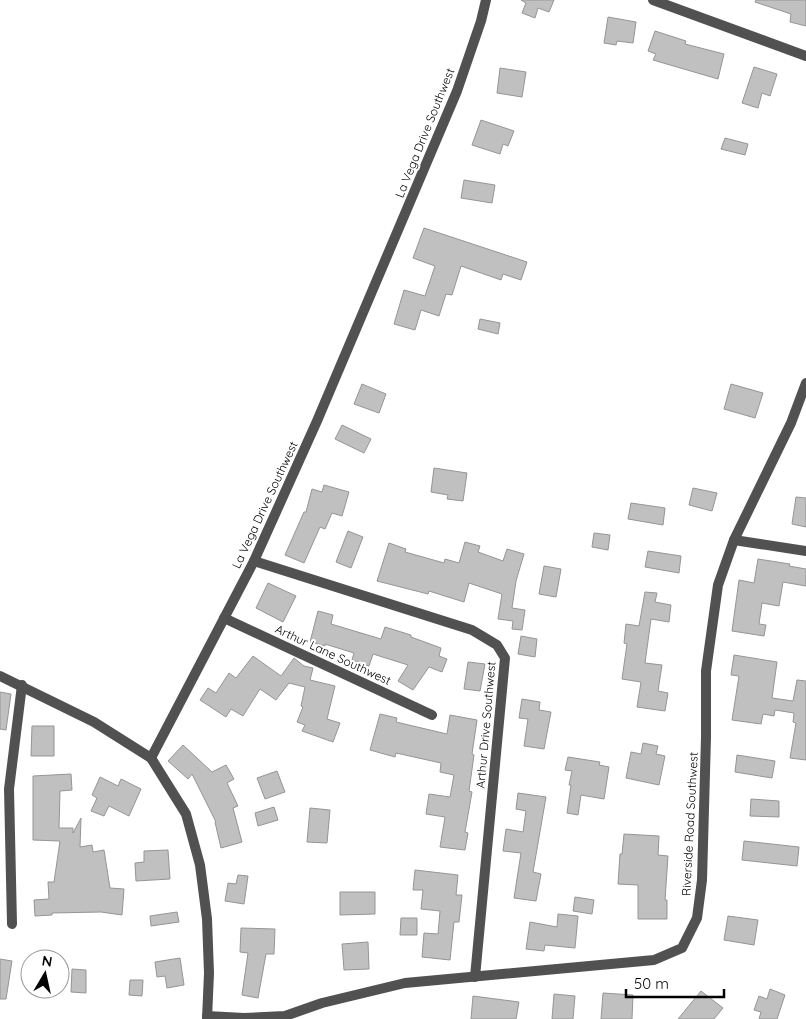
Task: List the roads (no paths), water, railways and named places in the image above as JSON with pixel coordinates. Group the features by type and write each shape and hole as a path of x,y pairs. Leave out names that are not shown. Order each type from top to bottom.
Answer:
{"street":[{"name":"La Vega Drive Southwest","path":"151,758 254,561 325,403 457,92 481,21 486,0"},
{"path":"653,0 806,56"},
{"name":"Riverside Road Southwest","path":"207,1018 285,1016 322,1003 405,982 654,960 682,948 697,918 702,880 706,671 718,585 734,540 791,423 806,383"},
{"path":"734,540 806,551"},
{"name":"Arthur Drive Southwest","path":"254,561 472,630 497,645 505,658 476,977"},
{"name":"Arthur Lane Southwest","path":"224,618 432,715"},
{"path":"0,676 22,685 94,722 151,758 186,814 200,865 207,928 209,973 207,1018"},
{"path":"12,924 9,789 22,685"}]}
